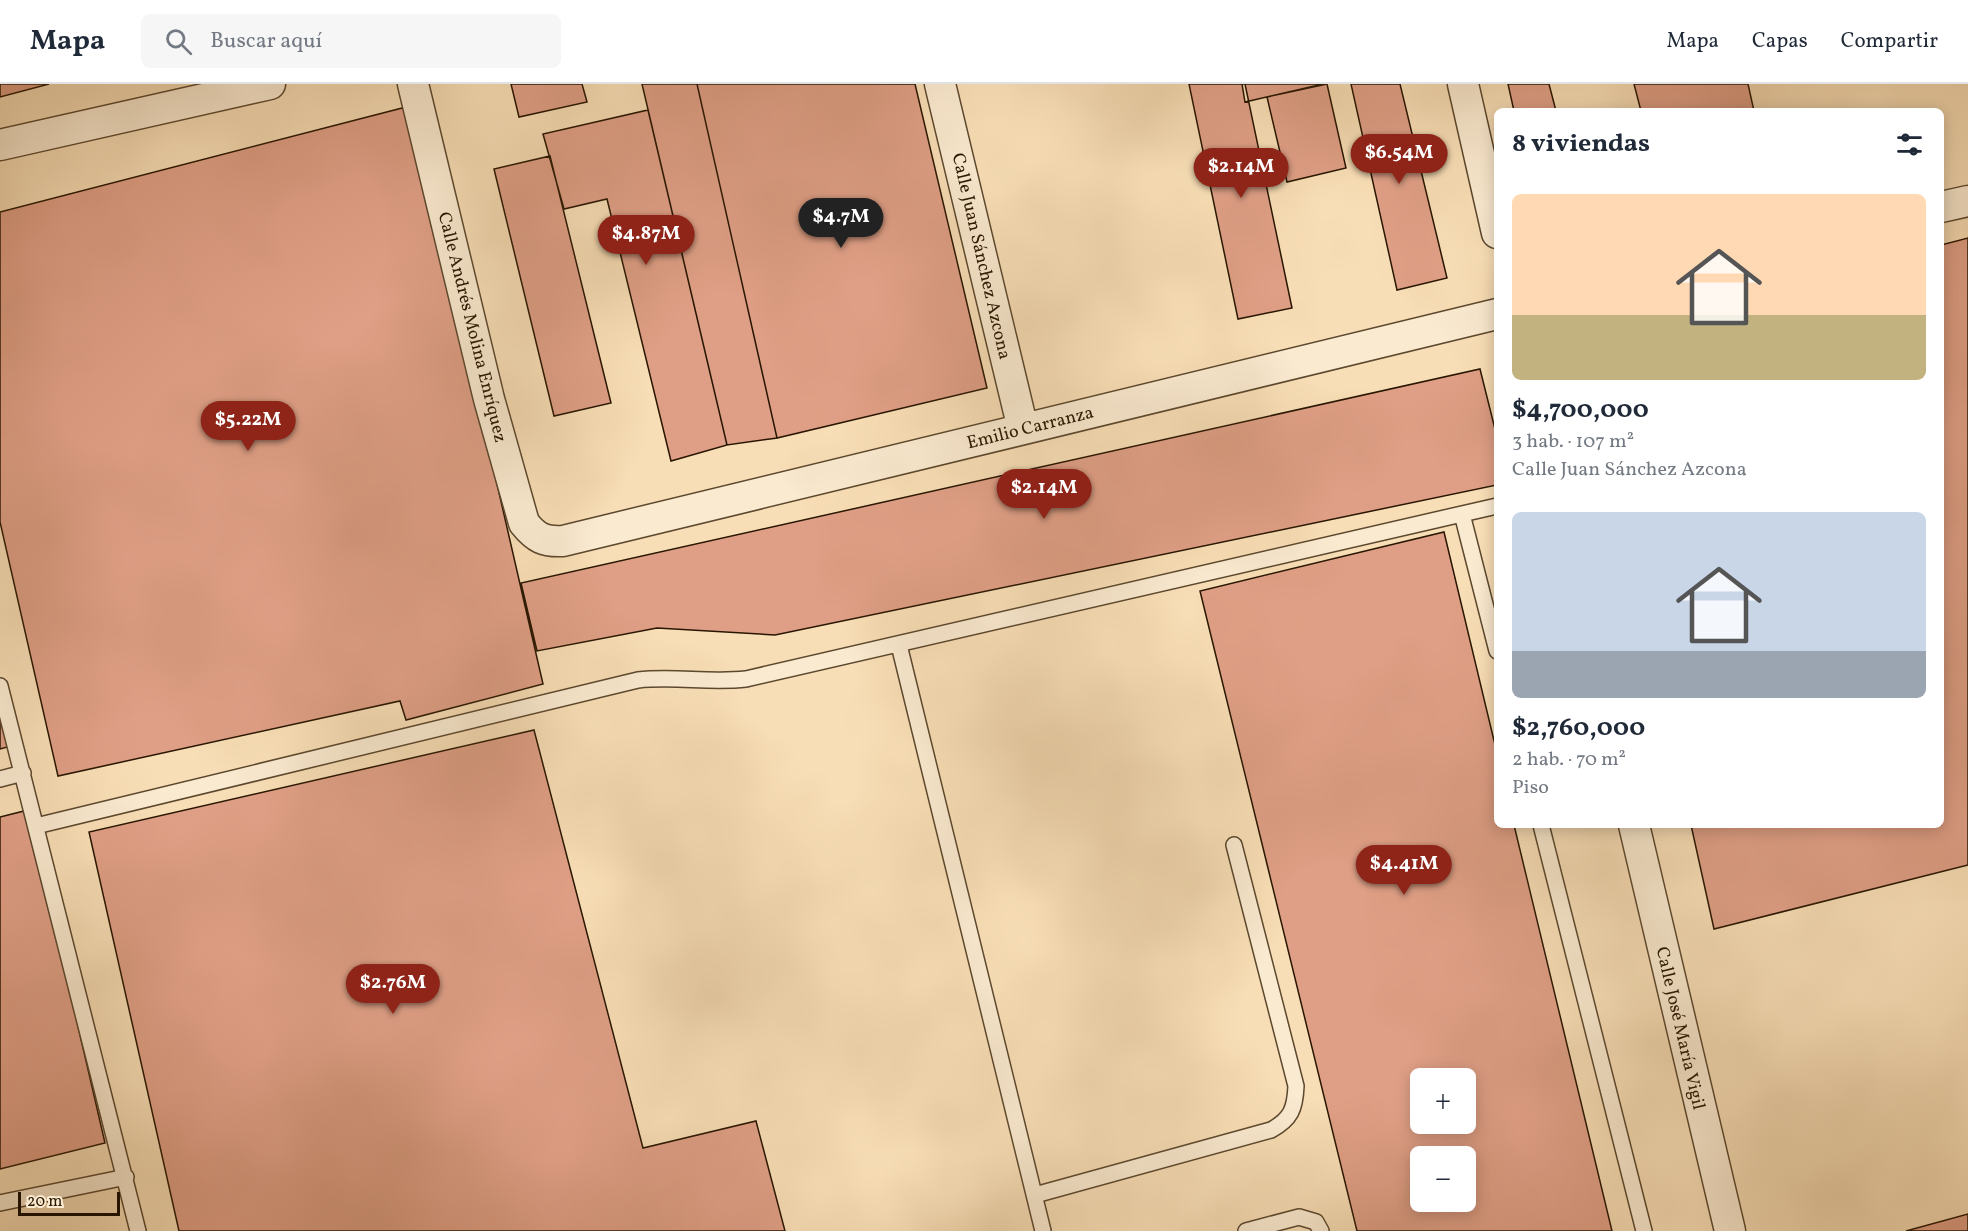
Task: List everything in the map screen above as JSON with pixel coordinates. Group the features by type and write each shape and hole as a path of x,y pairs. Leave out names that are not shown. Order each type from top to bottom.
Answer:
{"street":[{"path":"0,145 270,84"},
{"name":"Calle Andrés Molina Enríquez","path":"413,84 489,399 524,523 534,535 546,542 563,541"},
{"name":"Calle Juan Sánchez Azcona","path":"940,84 1023,429"},
{"path":"1462,84 1494,220"},
{"path":"1944,206 1968,201"},
{"name":"Emilio Carranza","path":"563,541 1494,315"},
{"name":"Calle José María Vigil","path":"1635,828 1730,1231"}],"lane":[{"path":"36,826 638,680 661,677 723,682 746,679 1494,507"},
{"path":"1462,514 1494,639"},
{"path":"899,645 1043,1231"},
{"path":"0,686 138,1231"},
{"path":"0,778 23,773"},
{"path":"1542,828 1644,1231"},
{"path":"1035,1195 1271,1130 1285,1122 1292,1113 1296,1086 1234,845"},
{"path":"0,1203 126,1177"},
{"path":"1246,1231 1299,1217 1316,1222 1321,1231"}],"building":[{"path":"0,84 49,84 0,97"},
{"path":"511,84 582,84 587,102 519,117"},
{"path":"642,84 697,84 777,438 727,445"},
{"path":"697,84 915,84 987,388 777,438"},
{"path":"1189,84 1245,84 1292,308 1238,319"},
{"path":"1242,84 1323,84 1245,102"},
{"path":"1327,84 1346,168 1287,182 1267,97"},
{"path":"1351,84 1400,84 1447,278 1397,290"},
{"path":"1508,84 1549,84 1555,108 1513,108"},
{"path":"1634,84 1748,84 1753,108 1640,108"},
{"path":"410,106 543,684 406,720 400,701 58,776 0,522 0,212"},
{"path":"648,110 727,445 671,461 607,199 564,209 543,134"},
{"path":"550,156 611,403 554,416 494,169"},
{"path":"1968,238 1968,865 1714,929 1692,828 1944,828 1944,244"},
{"path":"1480,369 1494,425 1494,486 775,635 657,628 537,651 521,583"},
{"path":"1444,532 1494,740 1494,828 1515,828 1612,1231 1357,1231 1200,591"},
{"path":"0,699 11,746 0,749"},
{"path":"534,730 643,1148 756,1121 785,1231 179,1231 89,832"},
{"path":"28,810 105,1143 0,1169 0,817"},
{"path":"1968,1214 1968,1231 1906,1231"}]}
